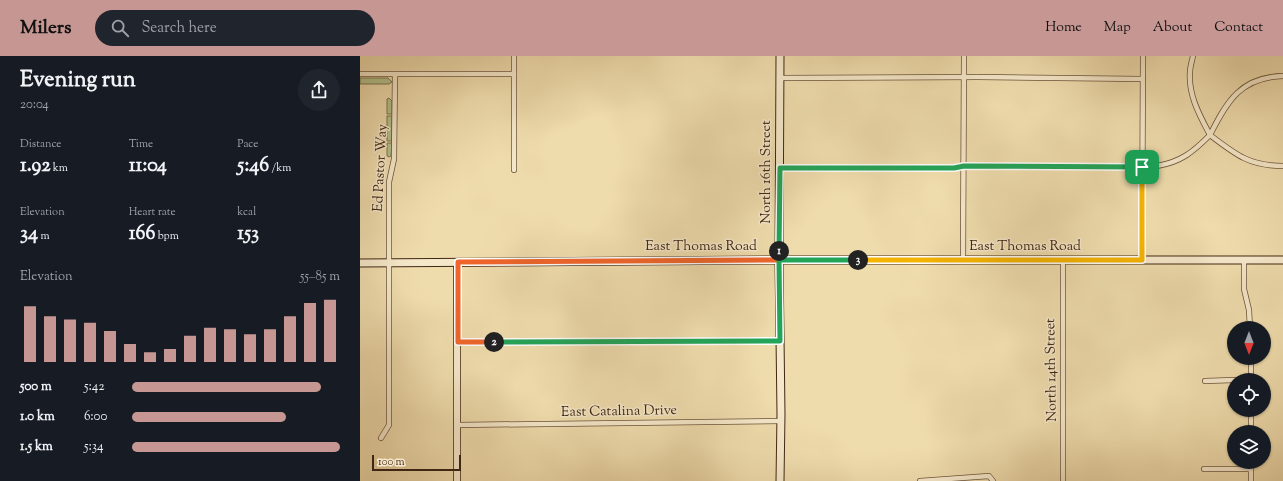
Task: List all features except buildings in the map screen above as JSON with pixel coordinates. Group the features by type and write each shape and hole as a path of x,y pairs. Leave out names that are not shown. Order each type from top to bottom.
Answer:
{"main road":[{"name":"North 16th Street","path":"780,56 780,481"},
{"name":"East Thomas Road","path":"360,263 779,260 1283,260"}],"street":[{"path":"514,56 514,170"},
{"path":"963,260 964,56"},
{"path":"1142,260 1143,56"},
{"path":"1193,56 1190,72 1191,90 1197,110 1210,135 1238,156 1264,165 1283,166"},
{"path":"360,74 514,74"},
{"name":"Ed Pastor Way","path":"382,438 389,425 389,182 395,146 395,74"},
{"path":"780,168 954,168 964,166 1142,167 1172,164 1196,150 1210,135 1230,100 1241,89 1259,79 1283,76"},
{"path":"780,78 1143,79"},
{"name":"North 14th Street","path":"1063,260 1063,481"},
{"path":"1244,260 1244,289 1249,310 1250,321"},
{"path":"457,481 458,262"},
{"path":"458,342 780,341"},
{"path":"1205,380 1227,380"},
{"name":"East Catalina Drive","path":"458,425 781,421"},
{"path":"1204,469 1227,469"},
{"path":"1251,469 1251,481"},
{"path":"920,481 989,476 993,481"}],"green space":[{"path":"360,78 388,78 392,82 389,84 360,84"},
{"path":"389,98 392,101 392,114 387,114 387,99"},
{"path":"387,116 392,116 392,141 387,141"},
{"path":"387,143 392,143 391,156 389,157 387,156"}],"route":[{"path":"1142,167 964,166 954,168 780,168 779,260 458,262 458,342 780,341 779,260 1142,260 1142,167"}]}
